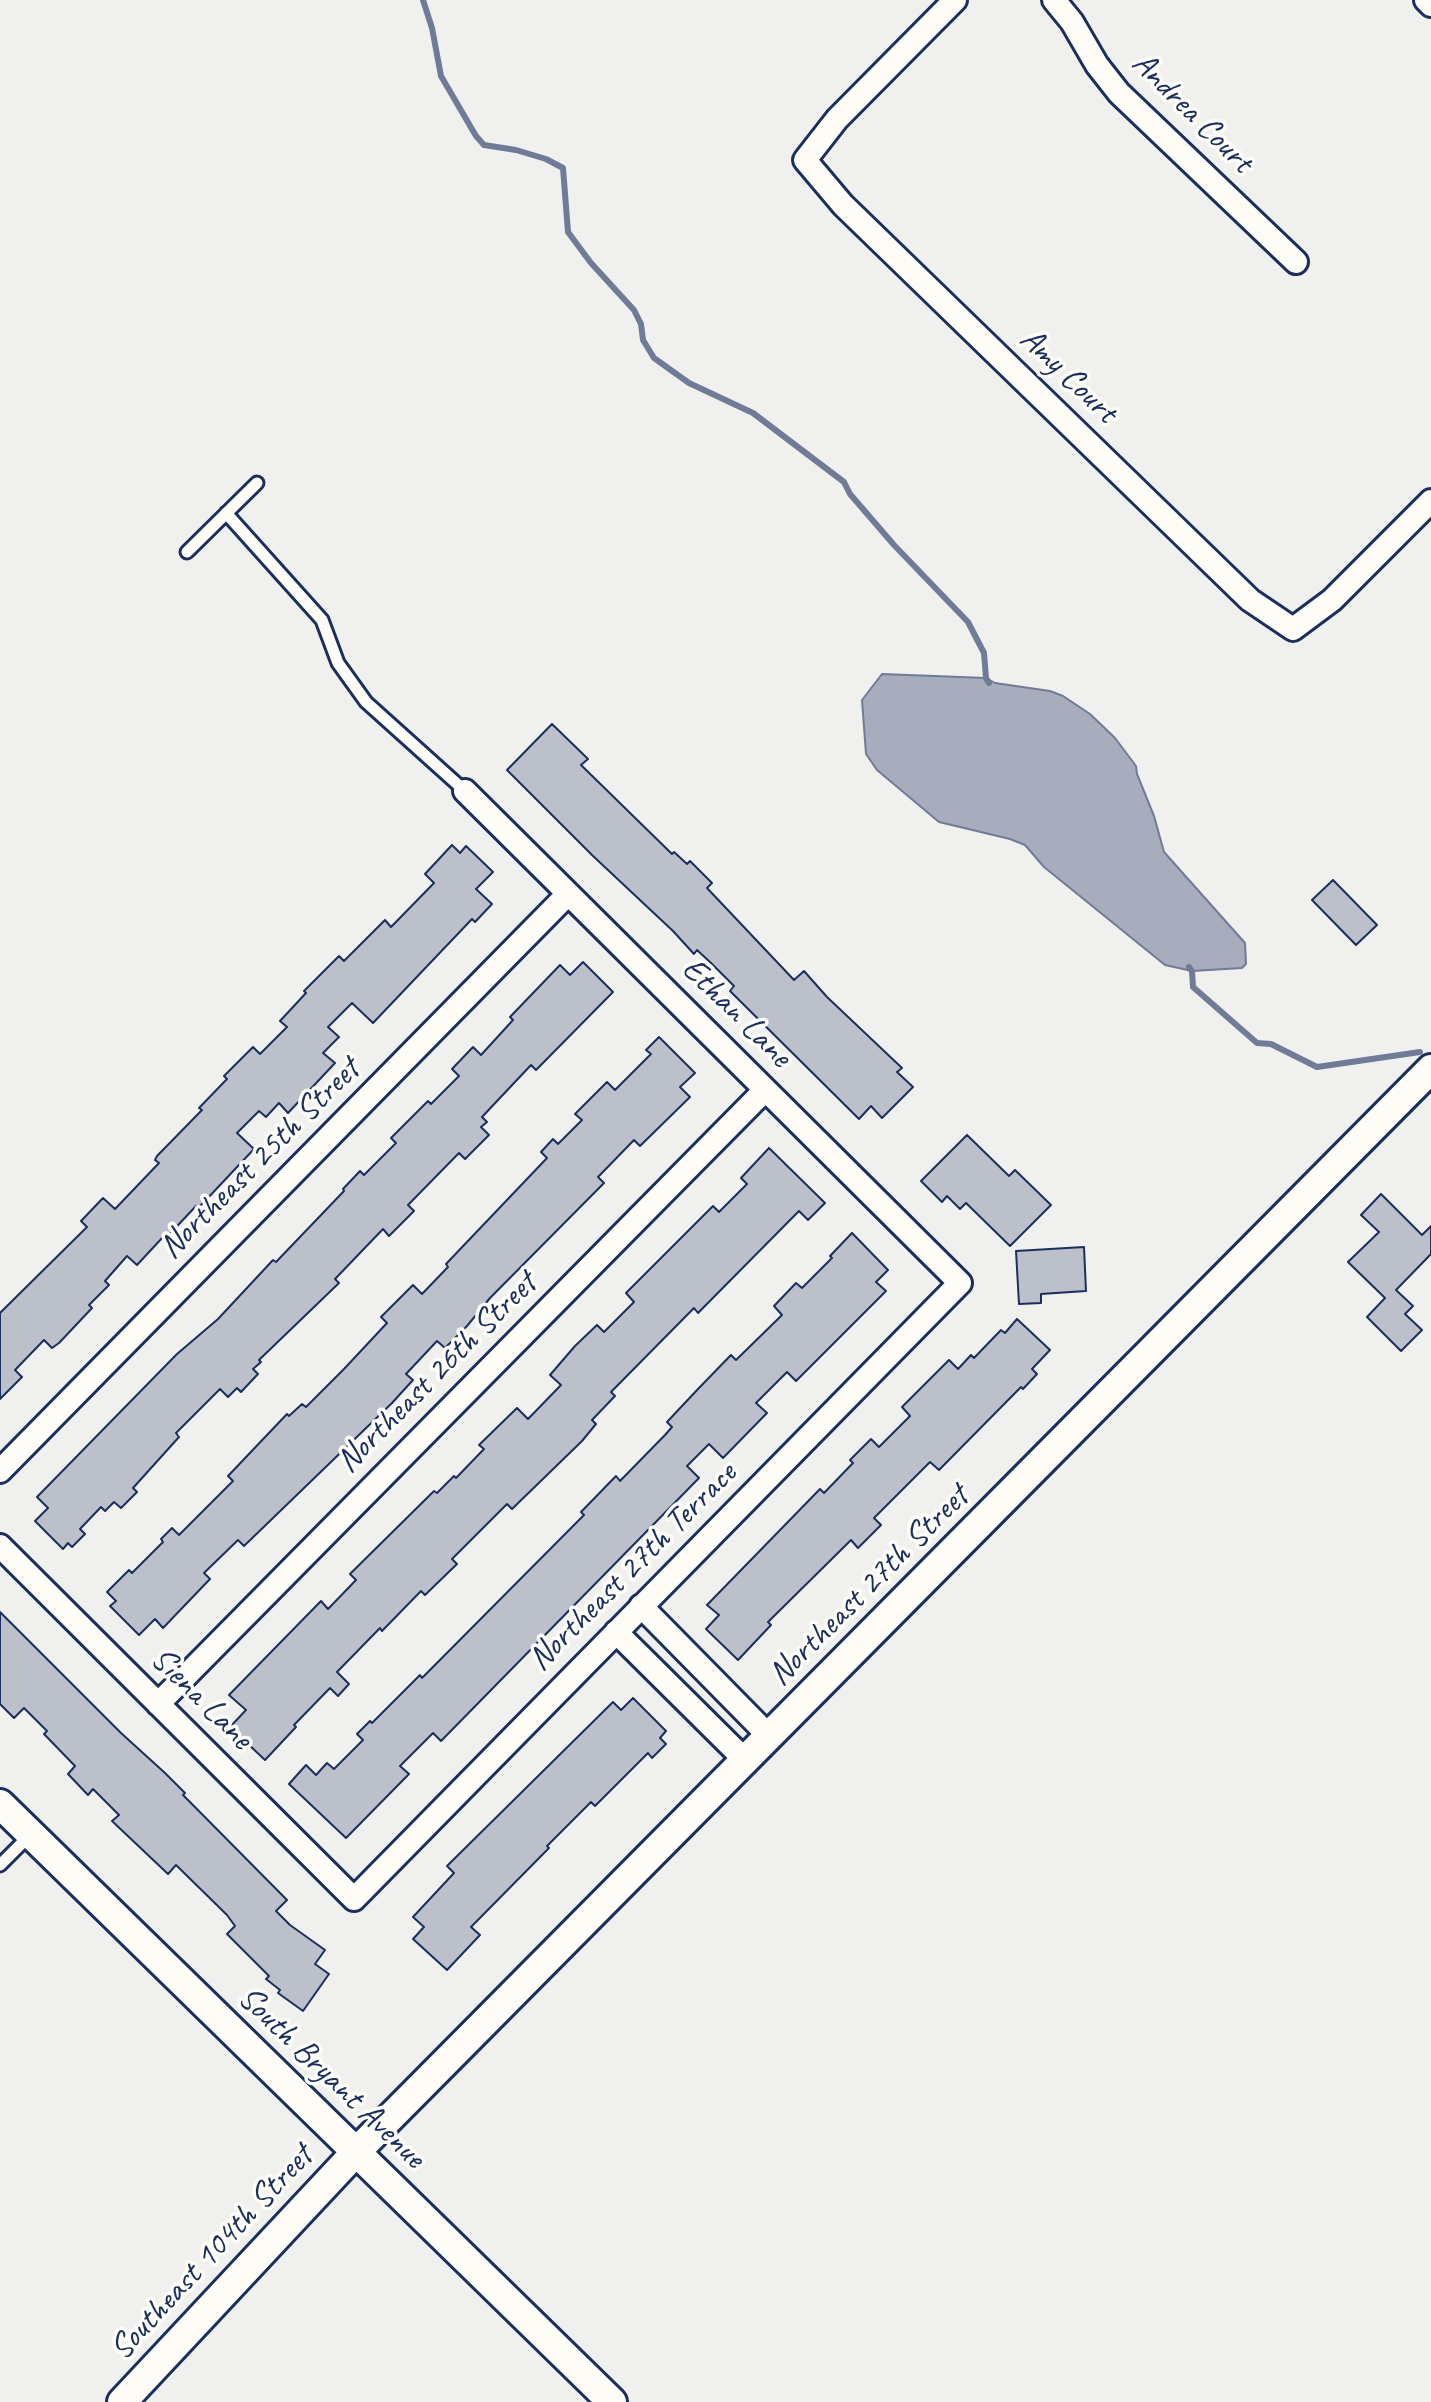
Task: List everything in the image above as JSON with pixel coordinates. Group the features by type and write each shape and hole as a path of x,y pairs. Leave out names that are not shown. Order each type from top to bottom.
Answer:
{"street":[{"name":"Amy Court","path":"955,0 837,119 805,160 854,216 1250,600 1293,629 1332,600 1431,501"},
{"name":"Andrea Court","path":"1054,0 1119,93 1296,262"},
{"path":"1426,0 1431,5"},
{"name":"Ethan Lane","path":"465,791 960,1283"},
{"name":"Northeast 25th Street","path":"0,1471 568,894"},
{"name":"Northeast 27th Street","path":"355,2153 1431,1069"},
{"name":"Northeast 26th Street","path":"158,1704 765,1090"},
{"name":"Northeast 27th Terrace","path":"354,1899 960,1283"},
{"name":"Siena Lane","path":"0,1546 354,1899"},
{"path":"641,1606 770,1737"},
{"path":"616,1632 746,1761"},
{"name":"South Bryant Avenue","path":"0,1804 612,2402"},
{"name":"Southeast 104th Street","path":"122,2402 355,2153"}],"lane":[{"path":"187,552 257,483"},
{"path":"226,513 322,620 338,663 366,702 465,791"},
{"path":"0,1865 31,1835"}],"water":[{"path":"882,674 986,678 995,683 1050,691 1090,714 1115,738 1136,766 1164,852 1245,943 1246,964 1242,968 1192,971 1165,965 1044,867 1025,845 939,822 877,770 866,754 862,700"}],"building":[{"path":"552,724 588,759 581,765 672,854 674,852 687,864 690,861 712,883 707,888 794,980 804,971 902,1068 897,1072 913,1087 882,1118 871,1106 859,1119 730,991 734,986 711,963 697,950 694,954 507,770"},
{"path":"452,845 460,853 466,846 493,872 476,889 492,904 475,922 472,919 373,1023 352,1003 328,1027 339,1037 323,1053 335,1063 288,1113 279,1103 266,1117 259,1111 237,1133 254,1149 198,1208 196,1206 137,1265 127,1256 105,1281 109,1285 89,1305 92,1308 52,1348 44,1340 15,1370 22,1377 0,1399 0,1313 87,1227 81,1221 103,1198 115,1209 159,1163 155,1160 157,1156 202,1110 199,1108 227,1079 224,1076 253,1047 260,1054 287,1027 280,1021 339,956 344,961 385,920 391,927 434,883 425,874"},
{"path":"1333,880 1377,925 1356,945 1312,900"},
{"path":"583,962 613,992 536,1070 531,1065 482,1117 487,1122 481,1127 489,1135 465,1159 459,1153 408,1205 414,1211 389,1236 383,1229 335,1279 339,1283 259,1360 261,1362 253,1369 258,1374 241,1392 237,1388 228,1397 220,1389 176,1433 179,1437 133,1488 137,1492 121,1508 114,1502 105,1511 101,1507 80,1529 85,1534 72,1547 68,1543 63,1549 35,1521 48,1508 37,1497 177,1354 218,1319 273,1260 276,1262 360,1171 364,1175 396,1143 391,1138 428,1101 431,1104 459,1076 452,1069 473,1047 481,1055 513,1020 510,1017 560,965 570,975"},
{"path":"659,1037 695,1073 680,1087 690,1097 640,1146 634,1140 598,1177 604,1183 445,1348 437,1341 406,1374 413,1380 392,1403 244,1546 238,1540 204,1573 210,1579 163,1628 155,1619 139,1635 110,1606 116,1601 107,1592 129,1570 132,1573 163,1542 161,1539 172,1528 179,1535 233,1481 228,1476 287,1414 289,1416 302,1404 306,1407 344,1369 387,1323 381,1317 413,1285 422,1294 448,1267 446,1264 547,1158 541,1152 553,1139 558,1144 582,1120 575,1114 607,1082 615,1090 651,1054 646,1050"},
{"path":"967,1135 1009,1176 1015,1170 1051,1205 1010,1246 966,1203 960,1209 947,1196 942,1202 921,1181"},
{"path":"769,1148 825,1203 808,1220 799,1211 698,1313 694,1308 611,1392 615,1396 592,1420 596,1424 582,1441 512,1509 507,1504 452,1559 457,1564 425,1595 421,1591 382,1631 380,1628 337,1672 349,1684 338,1696 330,1688 265,1760 230,1727 246,1710 229,1695 321,1601 328,1609 356,1580 350,1574 434,1491 437,1493 454,1476 456,1478 484,1449 479,1445 517,1408 528,1419 561,1385 550,1375 575,1346 597,1325 604,1332 634,1302 626,1293 713,1206 719,1212 747,1184 741,1178"},
{"path":"1381,1194 1422,1235 1431,1226 1431,1254 1396,1290 1413,1306 1405,1314 1422,1330 1401,1351 1367,1317 1385,1298 1348,1262 1379,1232 1361,1215"},
{"path":"852,1233 888,1270 876,1282 886,1291 796,1381 787,1372 756,1403 767,1413 723,1458 709,1444 687,1466 699,1478 441,1741 433,1733 400,1766 409,1774 346,1838 289,1784 306,1765 316,1775 327,1763 334,1769 363,1740 357,1734 420,1675 422,1678 584,1515 581,1512 616,1476 620,1481 672,1427 667,1422 731,1355 736,1360 782,1315 774,1306 796,1283 802,1288"},
{"path":"1084,1247 1086,1291 1041,1294 1041,1303 1019,1304 1016,1251"},
{"path":"1017,1319 1050,1350 1032,1369 1037,1374 939,1470 930,1462 874,1518 881,1525 858,1548 851,1540 768,1622 771,1625 738,1660 706,1629 719,1615 707,1605 820,1489 824,1493 871,1439 879,1447 910,1416 902,1407 949,1360 958,1369 971,1355 974,1358 1001,1330 1005,1333"},
{"path":"0,1612 185,1793 183,1795 287,1900 276,1911 325,1950 315,1964 329,1974 303,2011 278,1993 280,1990 266,1979 269,1976 227,1934 235,1926 227,1915 176,1865 168,1874 112,1821 119,1815 93,1789 88,1795 68,1774 75,1766 44,1734 47,1731 24,1708 14,1718 0,1704"},
{"path":"633,1698 666,1731 660,1738 666,1744 652,1758 648,1753 595,1806 591,1802 547,1846 549,1848 471,1927 480,1935 447,1970 413,1939 424,1927 413,1917 454,1873 447,1866 613,1702 621,1710"}],"waterway":[{"path":"423,0 441,76 476,136 484,145 516,150 563,168 568,232 591,263 634,310 641,324 643,340 654,358 689,383 753,413 844,482 850,494 894,545 968,622 984,653 989,683"},
{"path":"1189,967 1193,987 1257,1043 1271,1044 1317,1067 1420,1052"}]}
